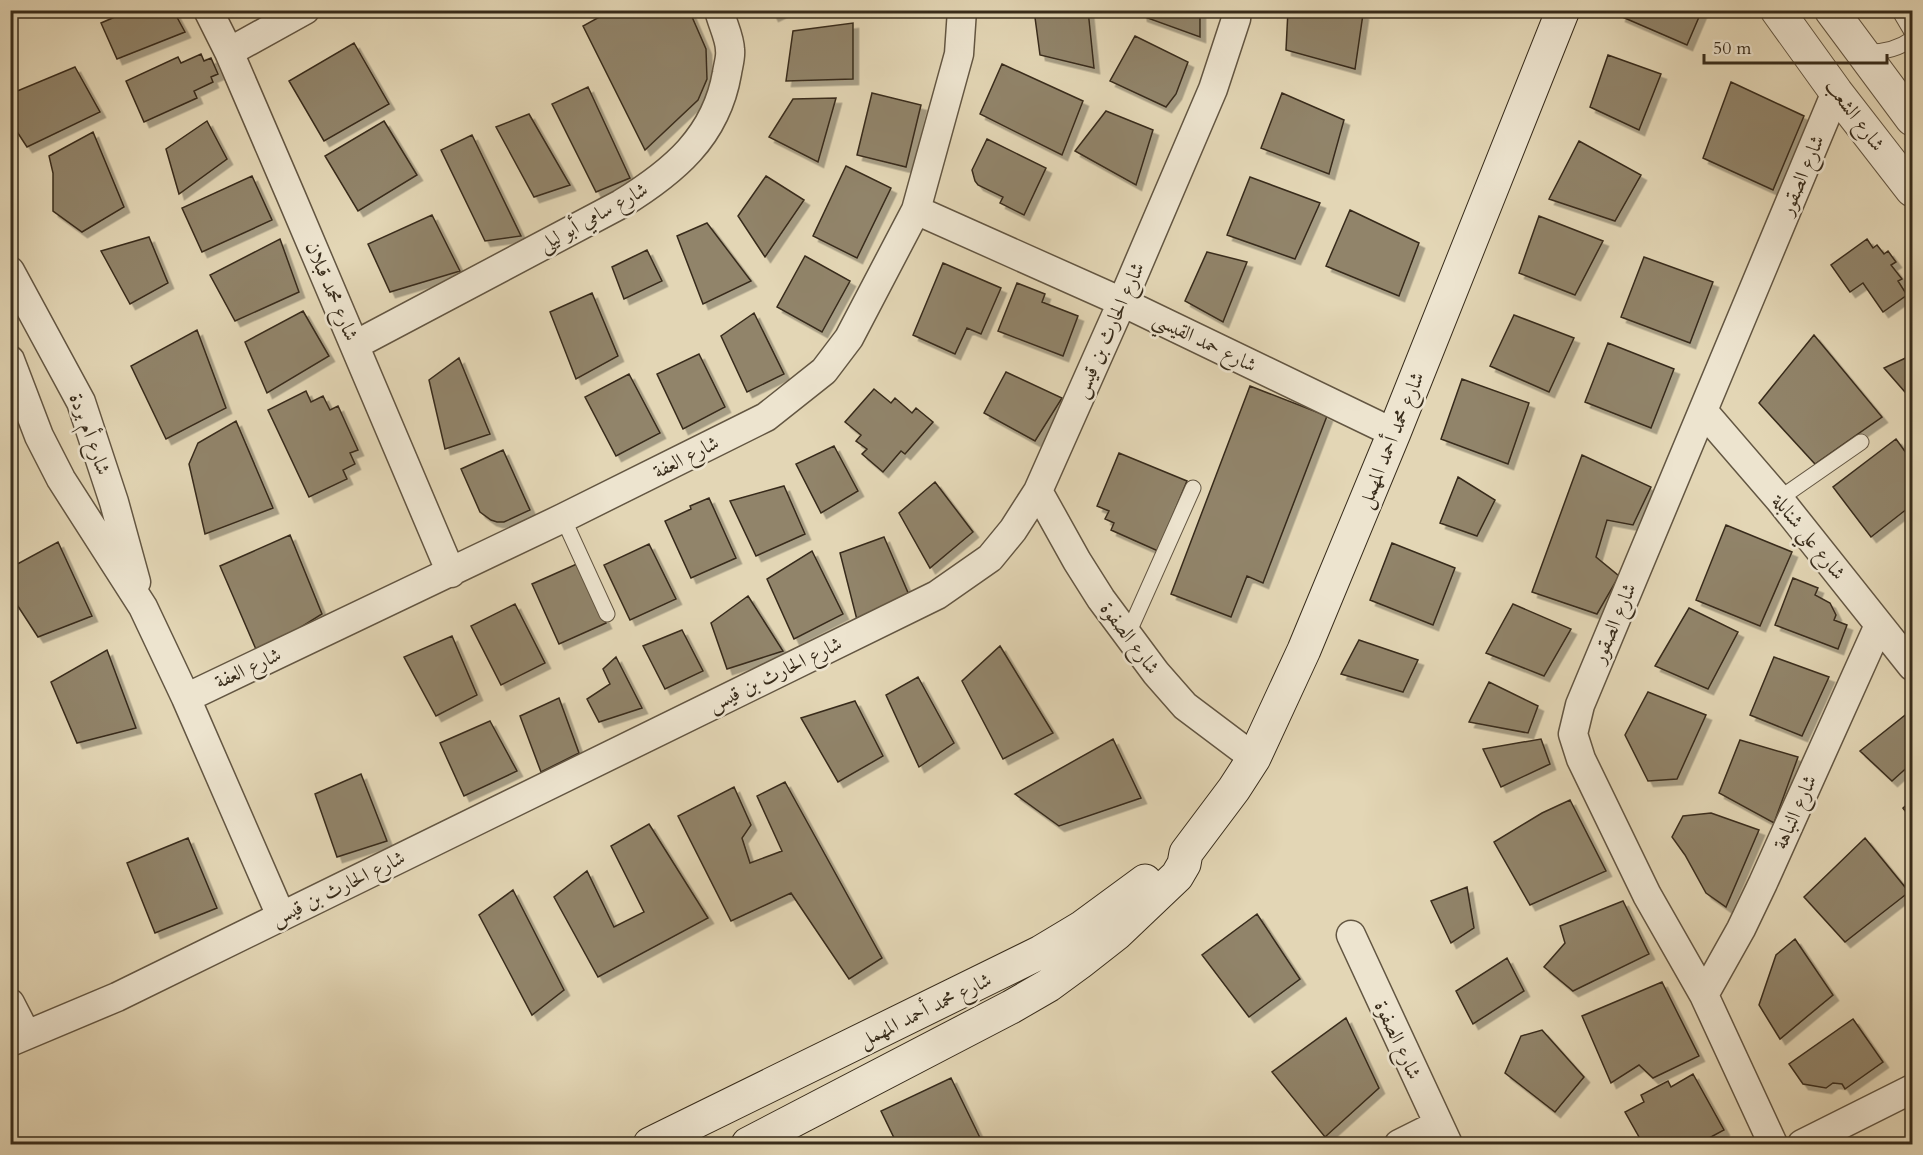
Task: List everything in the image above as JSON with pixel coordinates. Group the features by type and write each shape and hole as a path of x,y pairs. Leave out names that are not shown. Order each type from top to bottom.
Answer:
{"main road":[{"name":"شارع محمد أحمد المهمل","path":"650,1144 1041,952 1081,928 1186,853 1254,758 1304,650 1394,433 1563,10"},
{"name":"شارع الشعب","path":"1777,10 1836,92 1912,190"},
{"path":"1831,10 1912,119"},
{"name":"شارع محمد أحمد المهمل","path":"748,1144 1049,985 1116,933 1168,886 1184,864 1186,853"}],"street":[{"name":"شارع محمد قبلان","path":"208,10 229,52 356,345 451,573"},
{"path":"229,52 305,10"},
{"name":"شارع سامي أبو ليلى","path":"356,345 621,204 648,187 681,161 701,137 717,109 725,81 730,50 719,10"},
{"name":"شارع العفة","path":"186,698 451,573 766,417 824,371 849,338 916,210 959,54 962,10"},
{"name":"شارع الحارث بن قيس","path":"18,1038 117,997 937,595 990,558 1014,530 1038,491 1213,89 1237,10"},
{"name":"شارع الصقور","path":"1773,1144 1704,995 1647,896 1581,759 1573,734 1580,705 1836,92"},
{"name":"شارع حمد القيسي","path":"916,210 1122,302 1394,433"},
{"name":"شارع أم بردة","path":"10,271 81,402 114,502 143,607"},
{"name":"شارع أم بردة","path":"10,360 39,436 60,479 143,607 186,698 281,916"},
{"name":"شارع علي شنابلة","path":"1703,411 1779,499 1912,666"},
{"name":"شارع الصفوة","path":"1038,491 1077,561 1127,636 1185,706 1254,758"},
{"name":"شارع النباهة","path":"1704,995 1741,929 1763,883 1879,625"},
{"name":"شارع الصفوة","path":"1351,935 1442,1135"},
{"path":"10,1003 18,1038"},
{"path":"1802,1144 1912,1089"},
{"path":"1399,1144 1442,1135"}],"lane":[{"path":"1899,10 1912,32"},
{"path":"1862,52 1876,53 1891,50 1912,39"},
{"path":"1779,499 1861,442"},
{"path":"1127,636 1193,488"},
{"path":"563,518 607,614"}],"building":[{"path":"131,10 173,10 185,32 117,59 101,23"},
{"path":"612,10 689,10 706,49 707,79 698,100 645,150 583,26"},
{"path":"770,10 785,10 773,16"},
{"path":"1034,10 1088,10 1094,68 1040,55"},
{"path":"1141,10 1200,10 1200,37 1142,16"},
{"path":"1288,10 1350,10 1363,14 1355,69 1286,50"},
{"path":"1622,10 1702,10 1687,45 1620,16"},
{"path":"853,23 853,79 786,81 793,31"},
{"path":"1135,36 1188,62 1176,94 1166,107 1110,81"},
{"path":"354,43 389,104 324,141 289,81"},
{"path":"201,54 204,61 211,58 218,74 211,77 213,82 194,91 197,98 144,122 126,81 178,57 181,63"},
{"path":"1608,55 1661,74 1639,130 1590,107"},
{"path":"1002,64 1083,101 1062,155 980,114"},
{"path":"75,67 100,112 27,147 10,121 10,94"},
{"path":"1731,82 1804,116 1773,190 1703,158"},
{"path":"588,87 630,178 596,192 552,104"},
{"path":"872,93 921,105 906,167 857,155"},
{"path":"1282,93 1344,120 1329,174 1261,148"},
{"path":"836,98 818,162 769,137 793,99"},
{"path":"1106,111 1153,130 1136,185 1075,151"},
{"path":"529,114 570,185 534,197 496,127"},
{"path":"207,121 227,159 179,194 166,149"},
{"path":"384,121 417,175 358,211 325,156"},
{"path":"93,132 124,207 82,232 53,211 53,173 49,156"},
{"path":"472,135 521,236 485,241 441,150"},
{"path":"987,139 1046,168 1024,215 1000,203 1003,197 978,185 975,181 972,170"},
{"path":"1579,141 1641,175 1615,221 1549,199"},
{"path":"846,166 891,188 857,258 813,236"},
{"path":"252,176 272,220 202,252 182,208"},
{"path":"766,176 804,200 765,257 738,216"},
{"path":"1250,177 1320,203 1295,259 1227,235"},
{"path":"1350,210 1419,243 1399,296 1326,266"},
{"path":"432,215 460,271 390,292 368,244"},
{"path":"1539,216 1603,241 1575,295 1519,273"},
{"path":"707,223 751,281 703,304 677,236"},
{"path":"149,237 168,283 130,304 101,251"},
{"path":"280,239 299,292 235,321 210,275"},
{"path":"1867,239 1873,248 1877,245 1884,254 1888,251 1896,262 1891,265 1902,279 1898,281 1907,295 1883,312 1863,283 1850,292 1831,265"},
{"path":"647,250 662,281 624,299 612,267"},
{"path":"1207,252 1247,262 1223,322 1185,301"},
{"path":"805,256 850,281 822,332 777,307"},
{"path":"1644,257 1713,282 1690,343 1621,317"},
{"path":"943,263 1001,288 981,334 967,328 955,354 913,335"},
{"path":"1017,283 1045,294 1042,302 1078,316 1063,356 998,331"},
{"path":"592,293 618,356 576,379 550,312"},
{"path":"303,311 329,356 267,393 245,342"},
{"path":"754,313 784,374 747,392 721,336"},
{"path":"1514,315 1574,338 1549,392 1490,366"},
{"path":"197,330 226,408 166,439 131,366"},
{"path":"1814,335 1882,417 1815,464 1759,403"},
{"path":"1608,343 1674,369 1651,428 1585,402"},
{"path":"699,354 725,407 683,429 657,374"},
{"path":"1912,355 1912,400 1884,368"},
{"path":"459,358 490,434 445,449 429,380"},
{"path":"1006,372 1062,398 1035,441 984,413"},
{"path":"629,374 660,433 616,456 585,397"},
{"path":"1462,379 1529,403 1508,464 1441,439"},
{"path":"1250,386 1327,416 1263,583 1247,576 1231,617 1171,594"},
{"path":"874,389 891,403 895,398 912,413 916,408 933,422 905,454 901,451 883,472 862,454 867,449 856,441 861,435 845,422"},
{"path":"306,391 311,402 323,396 330,410 338,406 358,450 350,453 355,464 343,470 347,479 309,497 268,410"},
{"path":"236,421 273,508 205,534 189,464 198,443"},
{"path":"1896,439 1912,461 1912,505 1871,537 1833,487"},
{"path":"834,446 858,491 821,513 796,464"},
{"path":"503,450 530,510 504,522 497,522 480,512 461,469"},
{"path":"1119,453 1187,481 1158,551 1111,530 1114,523 1105,519 1109,511 1097,506"},
{"path":"1582,455 1651,487 1633,525 1607,520 1596,557 1619,576 1597,614 1532,592"},
{"path":"1458,477 1495,500 1477,536 1440,523"},
{"path":"935,482 973,532 930,568 899,513"},
{"path":"784,486 805,534 756,556 730,501"},
{"path":"709,498 736,558 691,578 665,521"},
{"path":"1726,525 1792,552 1760,626 1696,600"},
{"path":"290,535 322,614 258,654 220,566"},
{"path":"884,537 909,595 857,620 840,553"},
{"path":"58,542 92,616 38,637 10,594 10,568"},
{"path":"1392,543 1455,568 1433,625 1370,600"},
{"path":"649,544 676,599 630,620 604,565"},
{"path":"812,551 843,614 794,639 767,579"},
{"path":"579,563 606,623 559,644 532,584"},
{"path":"1793,578 1818,588 1815,595 1830,603 1836,615 1834,620 1847,625 1838,649 1775,625"},
{"path":"748,596 783,651 727,669 711,623"},
{"path":"515,604 545,663 501,685 471,626"},
{"path":"1513,604 1571,629 1544,676 1486,653"},
{"path":"1689,608 1738,632 1708,689 1655,666"},
{"path":"682,630 703,671 665,689 643,646"},
{"path":"452,636 477,695 436,716 404,657"},
{"path":"1359,640 1418,660 1403,692 1341,674"},
{"path":"1000,646 1053,733 1003,759 962,681"},
{"path":"107,650 136,728 77,743 51,682"},
{"path":"616,657 642,708 599,722 587,699 610,684 603,669"},
{"path":"1774,657 1829,677 1802,736 1750,715"},
{"path":"918,677 954,743 919,767 886,695"},
{"path":"1489,682 1538,706 1528,733 1469,722"},
{"path":"1648,692 1706,715 1677,779 1648,781 1625,735"},
{"path":"559,698 579,753 541,772 520,716"},
{"path":"855,701 883,756 838,782 801,718"},
{"path":"1909,712 1912,715 1912,763 1892,781 1860,751"},
{"path":"490,721 517,771 464,796 440,743"},
{"path":"1113,739 1141,798 1059,826 1015,794"},
{"path":"1541,739 1550,764 1501,787 1483,749"},
{"path":"1740,740 1798,757 1774,823 1719,793"},
{"path":"361,774 387,841 337,857 315,794"},
{"path":"785,782 882,958 849,979 791,893 731,921 678,816 734,787 751,825 742,838 750,863 782,851 757,796"},
{"path":"1570,800 1606,871 1530,905 1494,842 1542,813"},
{"path":"1912,800 1912,820 1903,808"},
{"path":"1711,813 1759,830 1726,907 1706,893 1672,837 1683,816"},
{"path":"649,824 708,918 598,977 554,897 587,871 614,927 644,912 611,846"},
{"path":"188,838 217,908 155,933 127,863"},
{"path":"1865,838 1909,892 1845,942 1804,897"},
{"path":"1467,887 1474,928 1451,943 1431,901"},
{"path":"513,890 564,990 532,1015 479,915"},
{"path":"1623,901 1649,954 1573,991 1544,967 1565,943 1560,926"},
{"path":"1257,914 1300,979 1249,1017 1202,955"},
{"path":"1795,939 1833,995 1780,1039 1759,1005 1776,955"},
{"path":"1507,958 1524,991 1473,1024 1456,991"},
{"path":"1662,982 1699,1056 1653,1078 1639,1065 1611,1083 1582,1016"},
{"path":"1346,1018 1379,1088 1325,1137 1272,1072"},
{"path":"1853,1019 1883,1062 1845,1089 1842,1084 1833,1083 1826,1088 1803,1084 1789,1064"},
{"path":"1542,1030 1584,1077 1555,1112 1505,1073 1521,1036"},
{"path":"1693,1074 1724,1130 1698,1144 1643,1144 1625,1112 1644,1102 1641,1095 1668,1081 1671,1087"},
{"path":"951,1078 983,1144 897,1144 881,1111"},
{"path":"1568,1138 1571,1144 1556,1144"}]}
